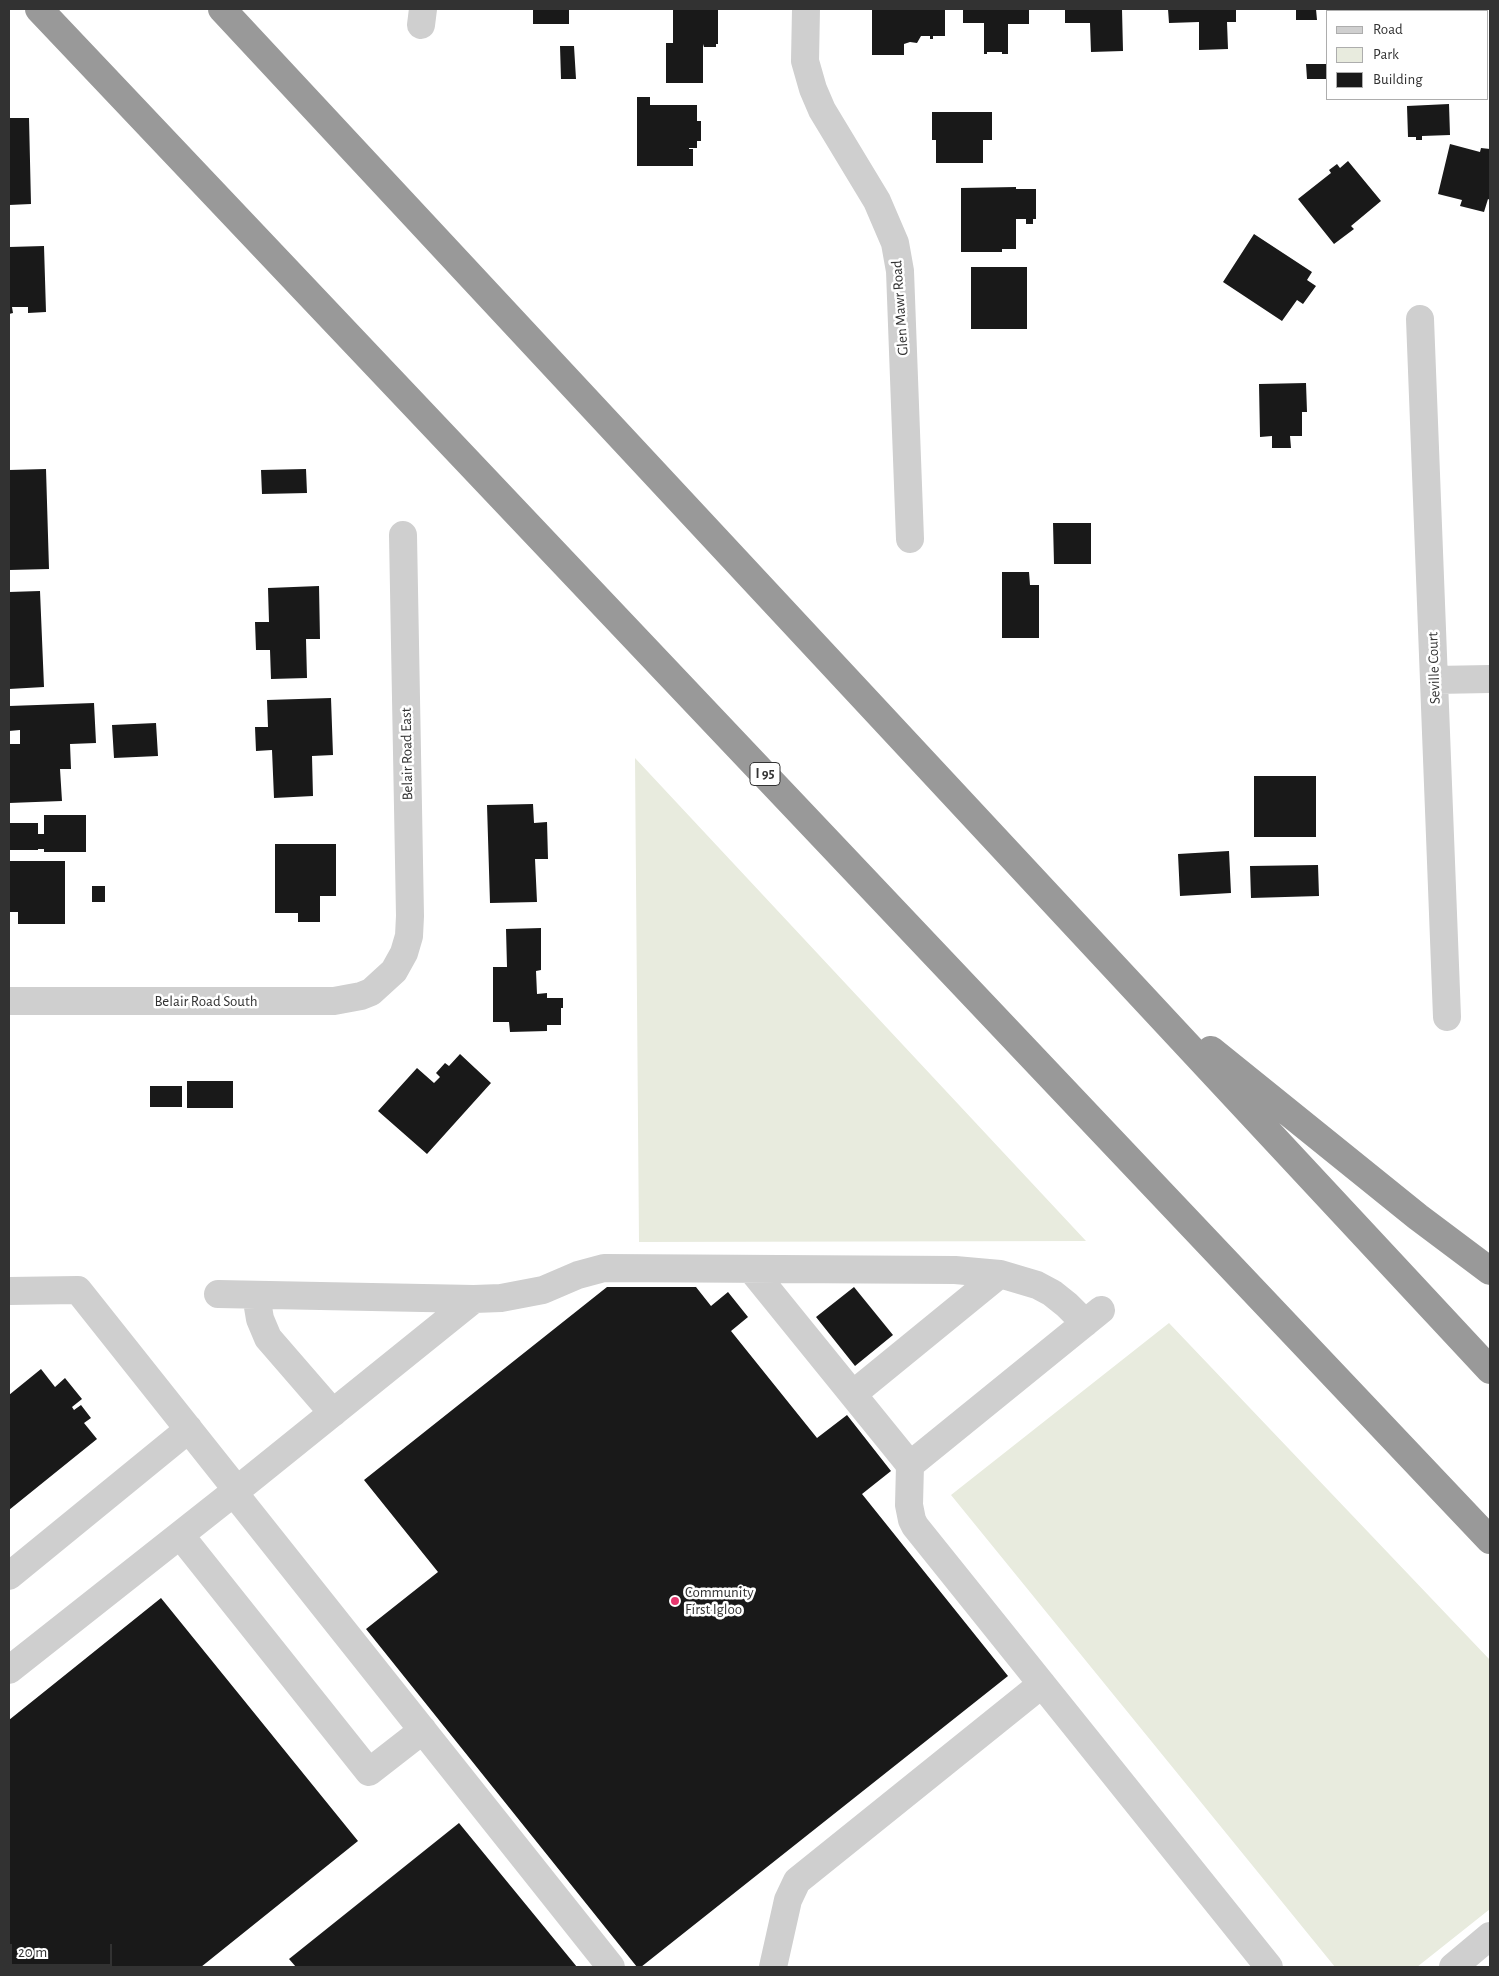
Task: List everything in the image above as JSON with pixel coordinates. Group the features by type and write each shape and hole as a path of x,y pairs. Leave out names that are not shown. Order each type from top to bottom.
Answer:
{"highway":[{"name":"I 95","path":"39,9 1490,1540"},
{"path":"222,9 1490,1370"},
{"path":"1133,986 1418,1217 1490,1271"}],"street":[{"name":"Glen Mawr Road","path":"806,9 805,62 812,89 822,110 877,200 895,243 900,271 910,538"},
{"name":"Seville Court","path":"1420,318 1447,1017"},
{"name":"Belair Road East","path":"394,971 407,944 410,916 404,534"},
{"path":"1435,680 1490,679"},
{"name":"Belair Road South","path":"9,1001 334,1001 361,996 371,992 394,971"},
{"path":"218,1294 501,1298 544,1290 591,1271 604,1268 955,1270 1000,1274 1020,1279 1052,1293 1067,1305 1093,1317 910,1465"},
{"path":"751,1269 910,1465 909,1505 915,1526 1042,1684 1257,1963"},
{"path":"853,1394 1000,1274"},
{"path":"9,1291 78,1290 611,1967"},
{"path":"256,1295 260,1319 268,1338 333,1413"},
{"path":"9,1670 236,1491 474,1299"},
{"path":"9,1576 189,1429"},
{"path":"180,1535 369,1772 423,1730"},
{"path":"774,1967 788,1900 797,1881 1042,1684"},
{"path":"1453,1967 1490,1936"}],"green space":[{"path":"635,758 1086,1241 639,1242"},
{"path":"1169,1323 1490,1660 1490,1909 1417,1967 1335,1967 951,1495"}],"building":[{"path":"533,9 569,9 569,24 533,24"},
{"path":"673,9 718,9 718,44 716,44 716,47 704,47 703,44 703,83 666,83 666,43 673,43"},
{"path":"872,9 945,9 945,36 933,36 933,39 930,39 930,36 921,36 917,43 910,42 904,44 904,55 872,55"},
{"path":"963,9 1029,9 1029,24 1008,24 1008,54 987,52 987,54 984,54 984,23 963,23"},
{"path":"1065,9 1122,9 1123,51 1091,52 1090,23 1065,23"},
{"path":"1168,9 1236,9 1236,22 1227,22 1228,49 1199,50 1199,22 1169,23"},
{"path":"1296,9 1316,9 1317,20 1296,20"},
{"path":"1408,9 1443,9 1443,10"},
{"path":"560,46 574,46 576,79 561,79"},
{"path":"1306,64 1326,64 1326,79 1307,79"},
{"path":"637,97 650,97 650,105 697,105 697,121 701,121 701,141 697,141 697,148 689,148 693,149 693,166 637,166"},
{"path":"1449,104 1450,135 1422,136 1422,140 1416,140 1416,137 1408,137 1407,106"},
{"path":"932,112 992,112 992,140 983,140 983,163 936,163 936,140 932,140"},
{"path":"9,118 29,118 31,204 9,205"},
{"path":"1450,144 1480,152 1481,148 1490,149 1490,200 1488,199 1484,212 1460,206 1462,200 1438,194"},
{"path":"1348,161 1381,201 1351,226 1354,229 1334,244 1298,199 1331,173 1329,170 1337,164 1340,168"},
{"path":"1016,187 1016,189 1036,189 1036,219 1033,219 1033,224 1026,224 1026,219 1016,219 1016,249 1002,249 1002,252 961,252 961,188"},
{"path":"1254,234 1312,272 1307,280 1316,286 1303,304 1297,300 1282,321 1223,282"},
{"path":"44,246 46,312 28,313 28,307 12,307 13,313 9,314 9,247"},
{"path":"971,267 1027,267 1027,329 971,329"},
{"path":"1306,383 1307,412 1302,412 1302,436 1290,436 1291,448 1272,448 1272,436 1260,437 1259,384"},
{"path":"46,469 49,569 9,570 9,470"},
{"path":"306,469 307,493 262,494 261,470"},
{"path":"1053,523 1091,523 1091,564 1054,564"},
{"path":"1002,572 1029,572 1030,585 1039,585 1039,638 1002,638"},
{"path":"319,586 320,639 306,639 307,678 271,679 270,650 256,650 255,622 269,622 268,588"},
{"path":"40,591 44,687 9,689 9,592"},
{"path":"331,698 333,755 312,756 313,796 274,798 272,750 256,751 255,727 268,727 267,700"},
{"path":"94,703 96,743 70,744 71,769 60,769 62,801 9,803 9,744 20,744 20,730 9,731 9,706"},
{"path":"156,723 158,756 114,758 112,725"},
{"path":"1254,776 1316,776 1316,837 1254,837"},
{"path":"533,804 534,823 547,822 548,859 535,859 537,902 490,903 487,805"},
{"path":"44,815 86,815 86,852 44,852 44,849 9,850 9,823 38,823 38,834 44,834"},
{"path":"275,844 336,844 336,896 320,896 320,922 298,922 298,913 275,913"},
{"path":"1229,851 1231,893 1180,896 1178,854"},
{"path":"9,861 65,861 65,924 18,924 18,912 9,912"},
{"path":"1318,865 1319,896 1251,898 1250,866"},
{"path":"92,886 105,886 105,902 92,902"},
{"path":"541,928 541,970 536,971 537,994 547,993 547,998 563,998 561,1025 547,1025 547,1031 510,1032 509,1022 493,1022 493,967 507,967 506,929"},
{"path":"460,1054 491,1083 427,1154 378,1111 417,1068 434,1083 440,1077 436,1073 445,1063 449,1066"},
{"path":"187,1081 233,1081 233,1108 187,1108"},
{"path":"150,1086 182,1086 182,1107 150,1107"},
{"name":"Community First Igloo","path":"607,1287 696,1287 711,1306 728,1292 748,1317 731,1331 817,1438 847,1415 891,1471 862,1494 1008,1676 641,1967 637,1967 366,1629 438,1572 364,1480"},
{"path":"854,1287 893,1335 855,1366 816,1317"},
{"path":"41,1369 55,1387 65,1378 82,1399 72,1407 74,1410 81,1405 91,1418 84,1423 97,1439 9,1510 9,1395"},
{"path":"161,1598 358,1841 201,1967 9,1967 9,1720"},
{"path":"459,1823 577,1967 296,1967 289,1959"}],"place":[{"name":"Community First Igloo","path":"675,1601"}]}
